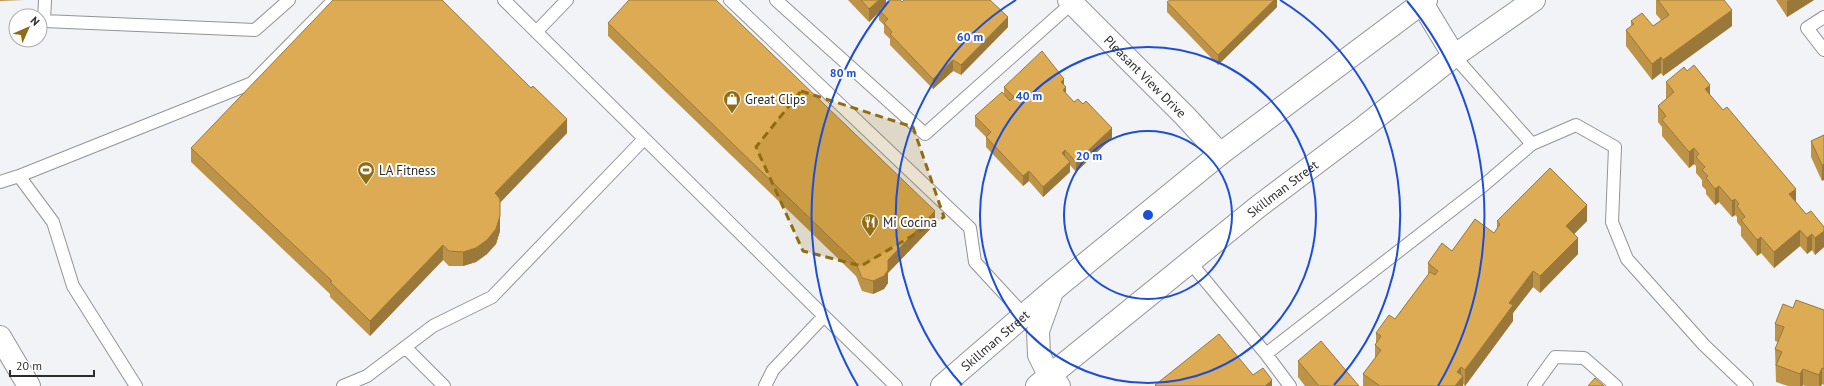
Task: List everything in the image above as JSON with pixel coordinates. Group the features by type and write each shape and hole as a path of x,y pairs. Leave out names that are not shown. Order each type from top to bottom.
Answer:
{"main road":[{"name":"Skillman Street","path":"1049,382 1190,262 1259,206 1364,127 1454,56 1534,0"},
{"name":"Pleasant View Drive","path":"1071,1 1185,116 1220,154"},
{"name":"Skillman Street","path":"942,386 1052,291 1220,154 1424,2"},
{"path":"1424,2 1454,56"},
{"path":"1049,382 1039,355 1038,331 1052,291"},
{"path":"0,337 29,386"}],"lane":[{"path":"44,0 44,21 255,30 289,0"},
{"path":"0,182 19,176 252,83 334,0"},
{"path":"504,0 896,386"},
{"path":"536,32 567,0"},
{"path":"730,0 970,228 975,262 1024,315"},
{"path":"776,0 925,134 1071,1"},
{"path":"1824,17 1807,28 1824,50"},
{"path":"1454,56 1532,144"},
{"path":"1266,354 1484,185 1532,144 1576,125 1615,147 1612,222 1627,259 1704,345 1747,386"},
{"path":"343,386 367,376 433,326 492,297 644,139"},
{"path":"19,176 53,222 73,286 136,386"},
{"path":"1190,262 1266,354 1290,386"},
{"path":"765,386 773,370 824,316"},
{"path":"405,347 444,386"},
{"path":"1534,386 1555,357 1584,358 1616,386"}],"highlighted area":[{"path":"801,91 913,127 944,217 861,266 803,251 756,147"}],"building":[{"name":"LA Fitness","path":"333,0 442,0 531,88 533,86 567,119 495,193 500,199 500,216 496,229 487,240 476,248 463,252 449,251 443,245 370,321 330,282 332,281 191,148"},
{"path":"629,0 716,0 935,211 888,260 888,270 884,276 873,281 862,278 856,263 608,23"},
{"path":"861,0 879,0 869,9"},
{"path":"890,0 900,0 902,2 904,0 990,0 1008,17 961,65 953,60 933,79 890,34 892,32 884,23 888,19 879,10"},
{"path":"1170,0 1274,0 1218,55 1167,2"},
{"path":"1658,0 1724,0 1732,10 1663,60 1661,57 1652,64 1626,30 1634,24 1631,21 1642,13 1653,26 1669,15"},
{"path":"1042,51 1064,79 1061,82 1066,87 1063,90 1074,102 1078,99 1083,104 1086,101 1112,128 1076,162 1065,150 1062,153 1070,162 1043,187 1029,171 1023,176 986,137 991,132 975,116 1002,92 1010,101 1014,97 1004,87"},
{"path":"1694,65 1710,85 1705,89 1723,110 1727,107 1796,189 1789,194 1806,214 1811,211 1824,227 1824,231 1815,238 1812,234 1807,238 1800,230 1774,252 1761,237 1757,240 1741,220 1745,217 1737,206 1739,204 1735,199 1732,201 1719,186 1715,189 1706,178 1708,176 1702,170 1705,167 1696,157 1699,154 1694,148 1689,152 1662,120 1666,116 1658,106 1674,92 1666,82 1684,67 1687,71"},
{"path":"1824,135 1824,164 1822,165 1811,141"},
{"path":"1550,168 1587,205 1566,226 1578,238 1540,276 1533,271 1509,303 1513,305 1465,370 1461,367 1457,372 1463,376 1455,386 1380,386 1363,374 1381,350 1375,345 1381,336 1376,333 1389,315 1395,319 1430,272 1435,275 1438,271 1428,263 1442,243 1452,251 1475,219 1494,233 1500,224 1497,221"},
{"path":"1796,300 1824,310 1824,369 1822,368 1819,375 1803,369 1800,374 1776,365 1782,352 1775,349 1784,327 1775,324 1783,304 1793,308"},
{"path":"1219,334 1253,375 1263,368 1272,380 1265,386 1155,385"},
{"path":"1321,341 1359,386 1319,386 1298,361"},
{"path":"1595,378 1604,386 1588,386"}],"place":[{"name":"Great Clips","path":"732,114"},
{"name":"LA Fitness","path":"366,185"},
{"name":"Mi Cocina","path":"870,237"}]}
